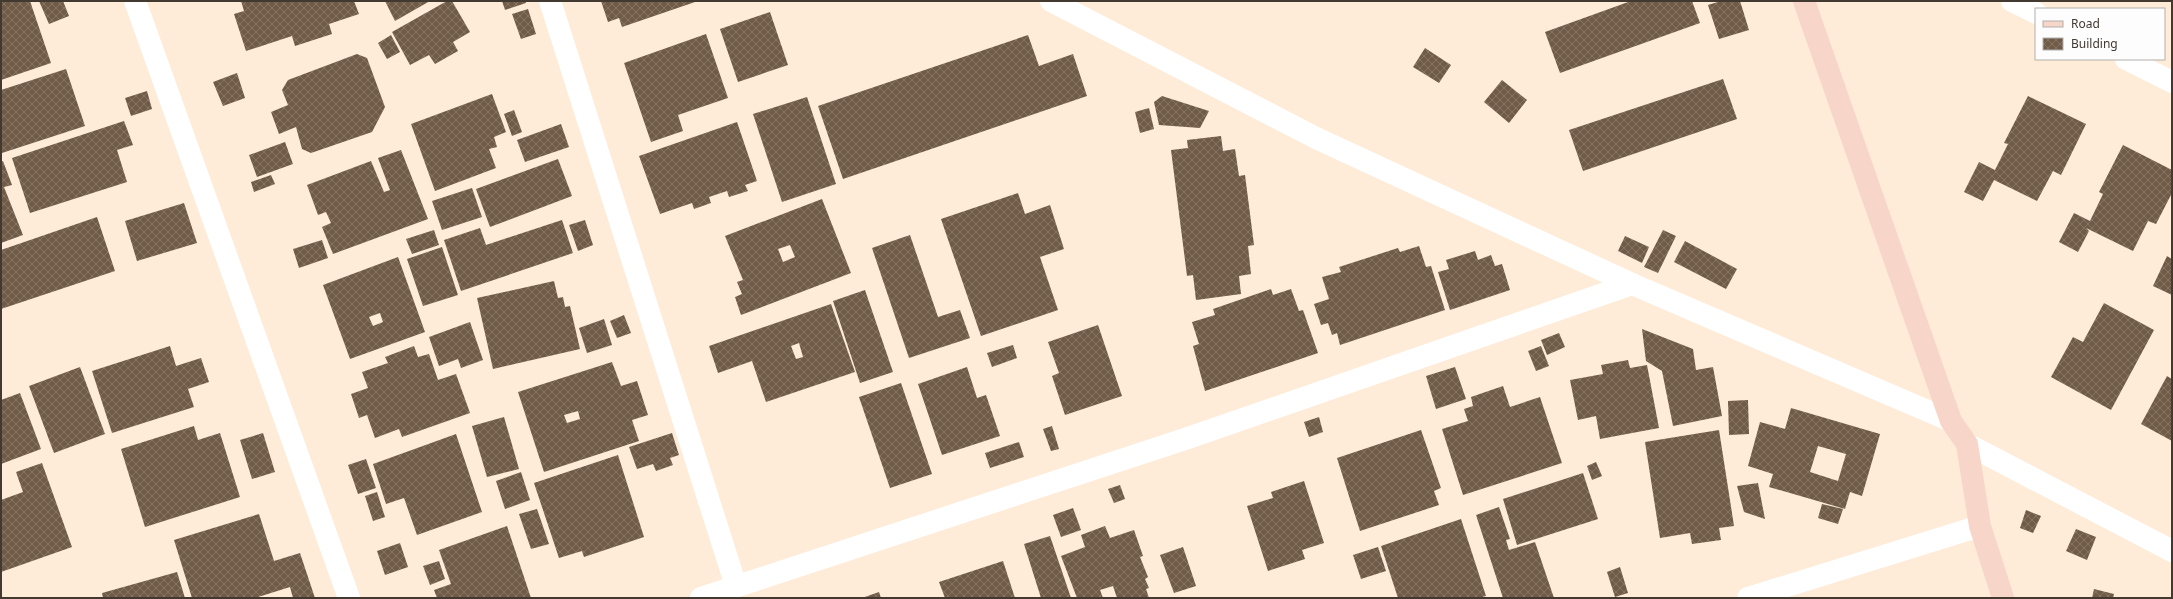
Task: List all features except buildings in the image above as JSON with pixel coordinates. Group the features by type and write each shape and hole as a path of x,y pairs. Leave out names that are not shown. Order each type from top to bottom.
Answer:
{"street":[{"path":"135,1 349,598"},
{"path":"550,1 736,586"},
{"path":"1051,1 1316,138 1632,284 1951,420"},
{"path":"1804,1 1951,420 1966,444 1980,526 2003,598"},
{"path":"2012,1 2035,12"},
{"path":"2128,60 2172,82"},
{"path":"701,598 1185,439 1632,284"},
{"path":"1966,444 2172,551"},
{"path":"1748,598 1980,526"}]}
